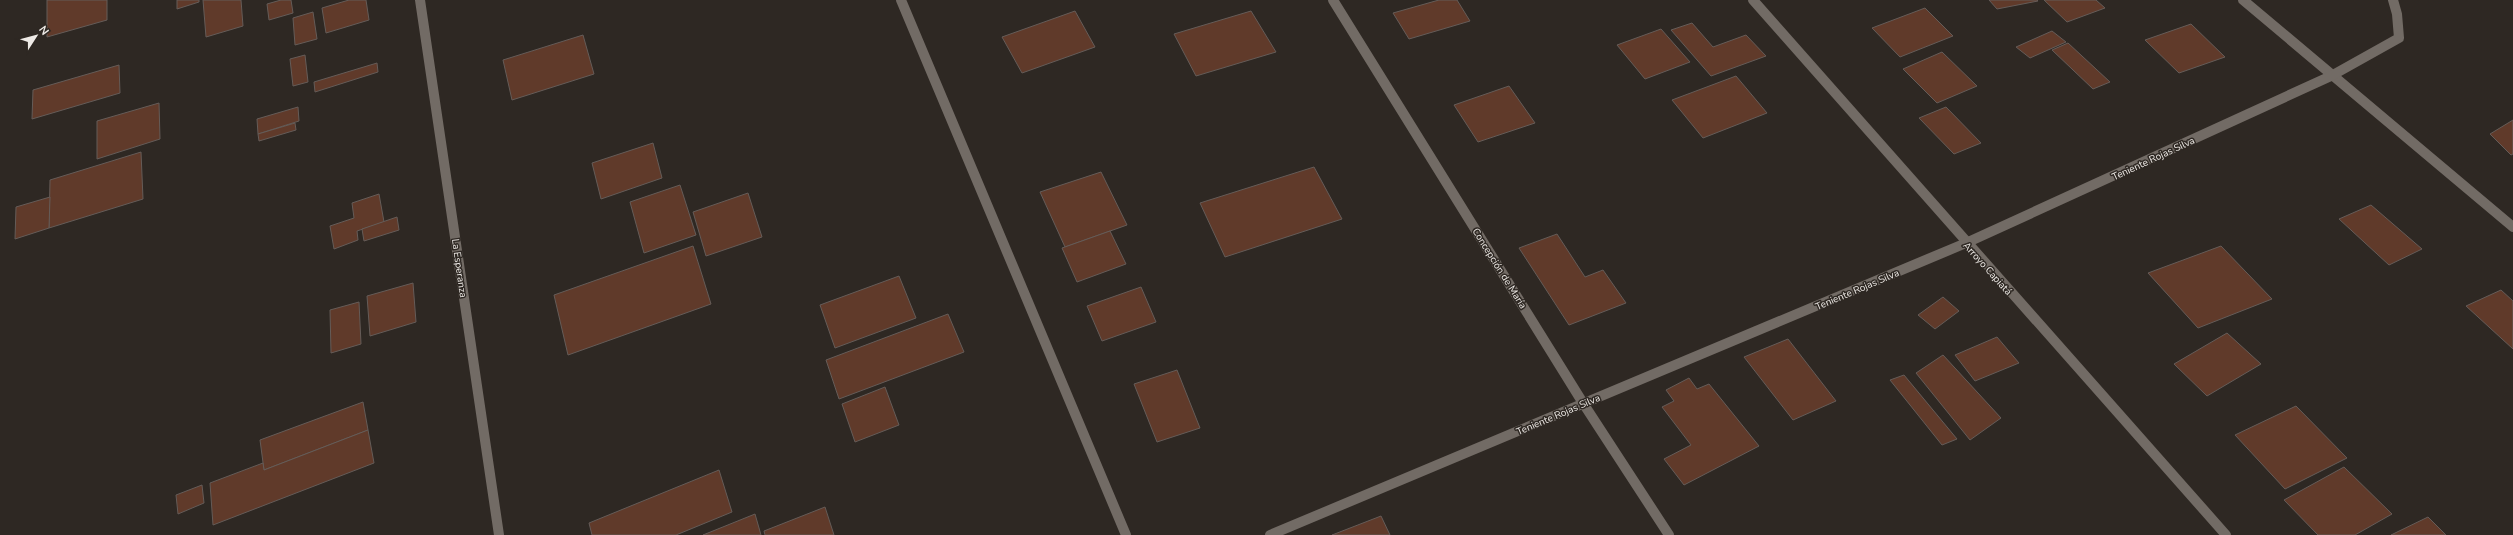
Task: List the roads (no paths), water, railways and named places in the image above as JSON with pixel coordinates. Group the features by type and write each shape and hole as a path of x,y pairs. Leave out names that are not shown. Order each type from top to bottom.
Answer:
{"street":[{"name":"La Esperanza","path":"420,0 499,535"},
{"path":"901,0 1126,535"},
{"name":"Concepción de María","path":"1333,0 1583,403 1668,535"},
{"name":"Arroyo Capiatá","path":"1753,0 1966,243 2226,535"},
{"path":"2243,0 2331,76 2513,228"},
{"name":"Teniente Rojas Silva","path":"1270,535 1966,243 2331,76 2399,38 2397,14 2393,0"}]}
